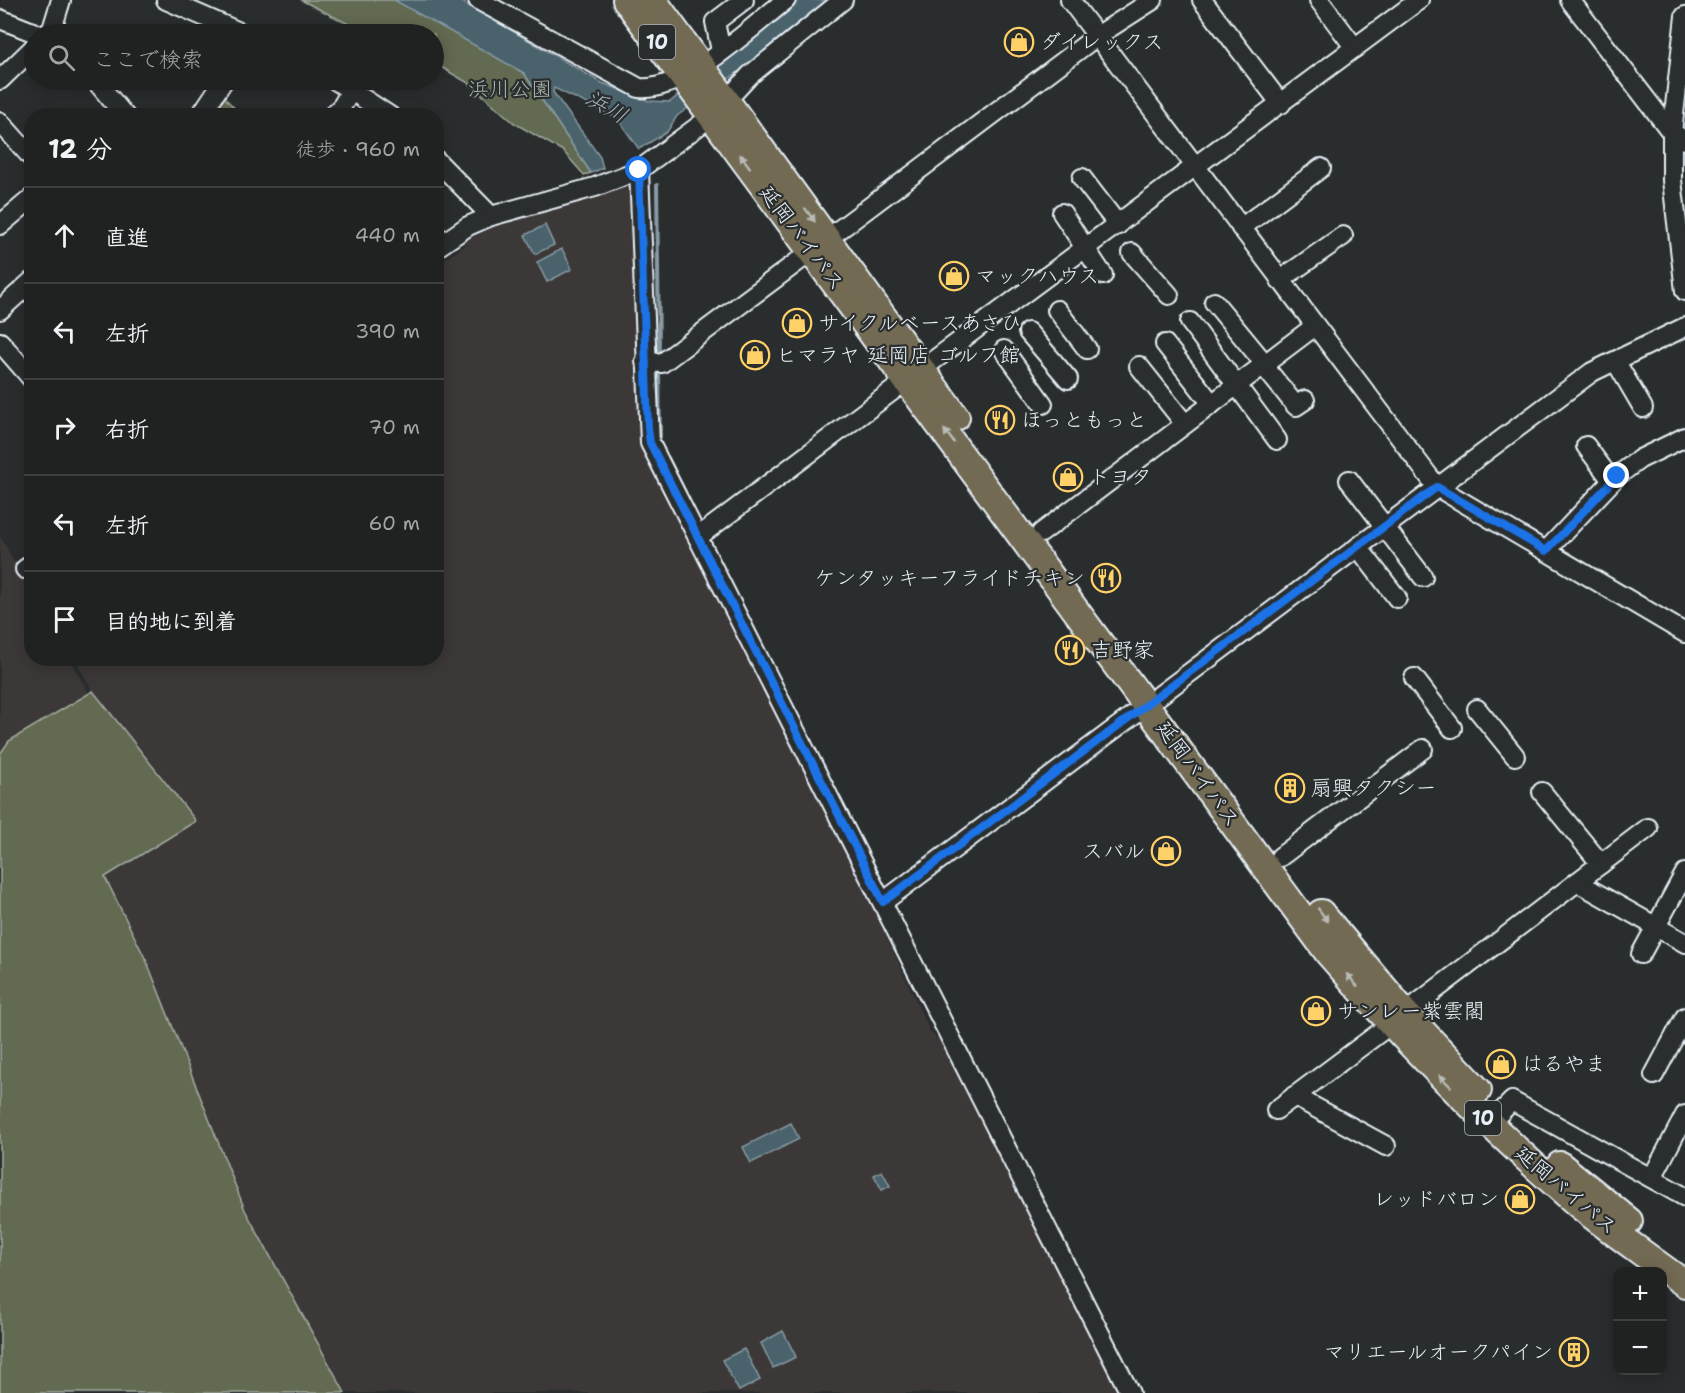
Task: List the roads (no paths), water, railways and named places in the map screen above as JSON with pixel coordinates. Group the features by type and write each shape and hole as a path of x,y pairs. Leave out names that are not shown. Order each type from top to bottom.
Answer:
{"highway":[{"name":"延岡バイパス","path":"626,0 706,84"},
{"name":"延岡バイパス","path":"653,0 706,84 915,375 1153,700 1280,857 1398,1019"},
{"name":"延岡バイパス","path":"915,375 1041,533 1153,700 1329,954 1398,1019 1581,1206 1685,1284"},
{"name":"延岡バイパス","path":"1495,1118 1685,1263"}],"street":[{"path":"52,24 61,0"},
{"path":"166,0 221,24"},
{"path":"478,0 639,88 652,89 706,84 750,75 843,0"},
{"path":"706,84 715,22 744,0"},
{"path":"444,242 468,226 491,216 595,187 639,170 706,84 786,0"},
{"path":"1070,0 1437,487 1685,633"},
{"path":"645,362 662,363 1097,36 1153,0"},
{"path":"1202,0 1281,104"},
{"path":"1319,0 1355,48"},
{"path":"1570,0 1679,136"},
{"path":"698,537 1281,104 1410,3"},
{"path":"1685,16 1679,136 1672,180 1685,291"},
{"path":"0,19 24,26"},
{"path":"0,80 24,57"},
{"path":"103,90 118,108"},
{"path":"206,108 218,90"},
{"path":"340,108 351,90"},
{"path":"353,90 379,108"},
{"path":"0,122 24,149"},
{"path":"444,168 491,216"},
{"path":"1241,228 1321,168"},
{"path":"639,170 650,443 1130,1393"},
{"path":"1082,178 1118,225"},
{"path":"0,225 24,205"},
{"path":"1064,226 1086,248 1103,275"},
{"path":"1280,280 1343,236"},
{"path":"1132,253 1169,295"},
{"path":"0,310 24,288"},
{"path":"1214,302 1296,406 1305,400"},
{"path":"1057,310 1087,349"},
{"path":"1190,322 1277,440"},
{"path":"1041,533 1315,326"},
{"path":"883,902 1592,372 1685,327"},
{"path":"1028,332 1068,379"},
{"path":"0,342 24,370"},
{"path":"1165,344 1212,404"},
{"path":"1004,350 1043,404"},
{"path":"1616,362 1643,408"},
{"path":"1138,366 1185,424"},
{"path":"1546,551 1612,481 1640,459 1685,437"},
{"path":"1586,446 1612,481"},
{"path":"1349,480 1423,578"},
{"path":"1358,547 1397,598"},
{"path":"1414,678 1452,728"},
{"path":"1477,708 1515,756"},
{"path":"1280,857 1424,749"},
{"path":"1542,792 1600,864"},
{"path":"1276,1110 1648,828"},
{"path":"1641,954 1685,873"},
{"path":"1577,882 1685,943"},
{"path":"1654,1075 1685,1017"},
{"path":"1294,1096 1386,1146"},
{"path":"1495,1118 1512,1101 1685,1197"},
{"path":"1652,1179 1685,1115"}],"water":[{"name":"浜川","path":"394,0 459,0 602,83 649,101 670,102 794,0 829,0 742,69 677,116 667,132 639,149 617,118 554,88 553,92 600,157 603,168 591,173 524,73 444,28 444,24 437,24"},
{"path":"545,225 554,245 535,254 525,235"},
{"path":"562,249 572,269 547,282 537,262"},
{"path":"791,1123 799,1139 751,1163 743,1147"},
{"path":"882,1171 890,1186 882,1190 874,1175"},
{"path":"783,1331 796,1357 773,1368 761,1343"},
{"path":"744,1349 760,1380 739,1391 722,1360"}],"waterway":[{"path":"657,185 659,353"},
{"path":"659,374 660,437"},
{"path":"668,458 686,494"}],"place":[{"name":"ダイレックス","path":"1019,42"},
{"name":"マックハウス","path":"954,276"},
{"name":"サイクルベースあさひ","path":"797,323"},
{"name":"ヒマラヤ 延岡店 ゴルフ館","path":"755,355"},
{"name":"ほっともっと","path":"1000,420"},
{"name":"トヨタ","path":"1068,477"},
{"name":"ケンタッキーフライドチキン","path":"1106,578"},
{"name":"吉野家","path":"1070,650"},
{"name":"扇興タクシー","path":"1290,788"},
{"name":"スバル","path":"1166,851"},
{"name":"サンレー紫雲閣","path":"1316,1011"},
{"name":"はるやま","path":"1501,1064"},
{"name":"レッドバロン","path":"1520,1199"},
{"name":"マリエールオークパイン","path":"1574,1352"}],"park label":[{"name":"浜川公園","path":"510,89"}]}
